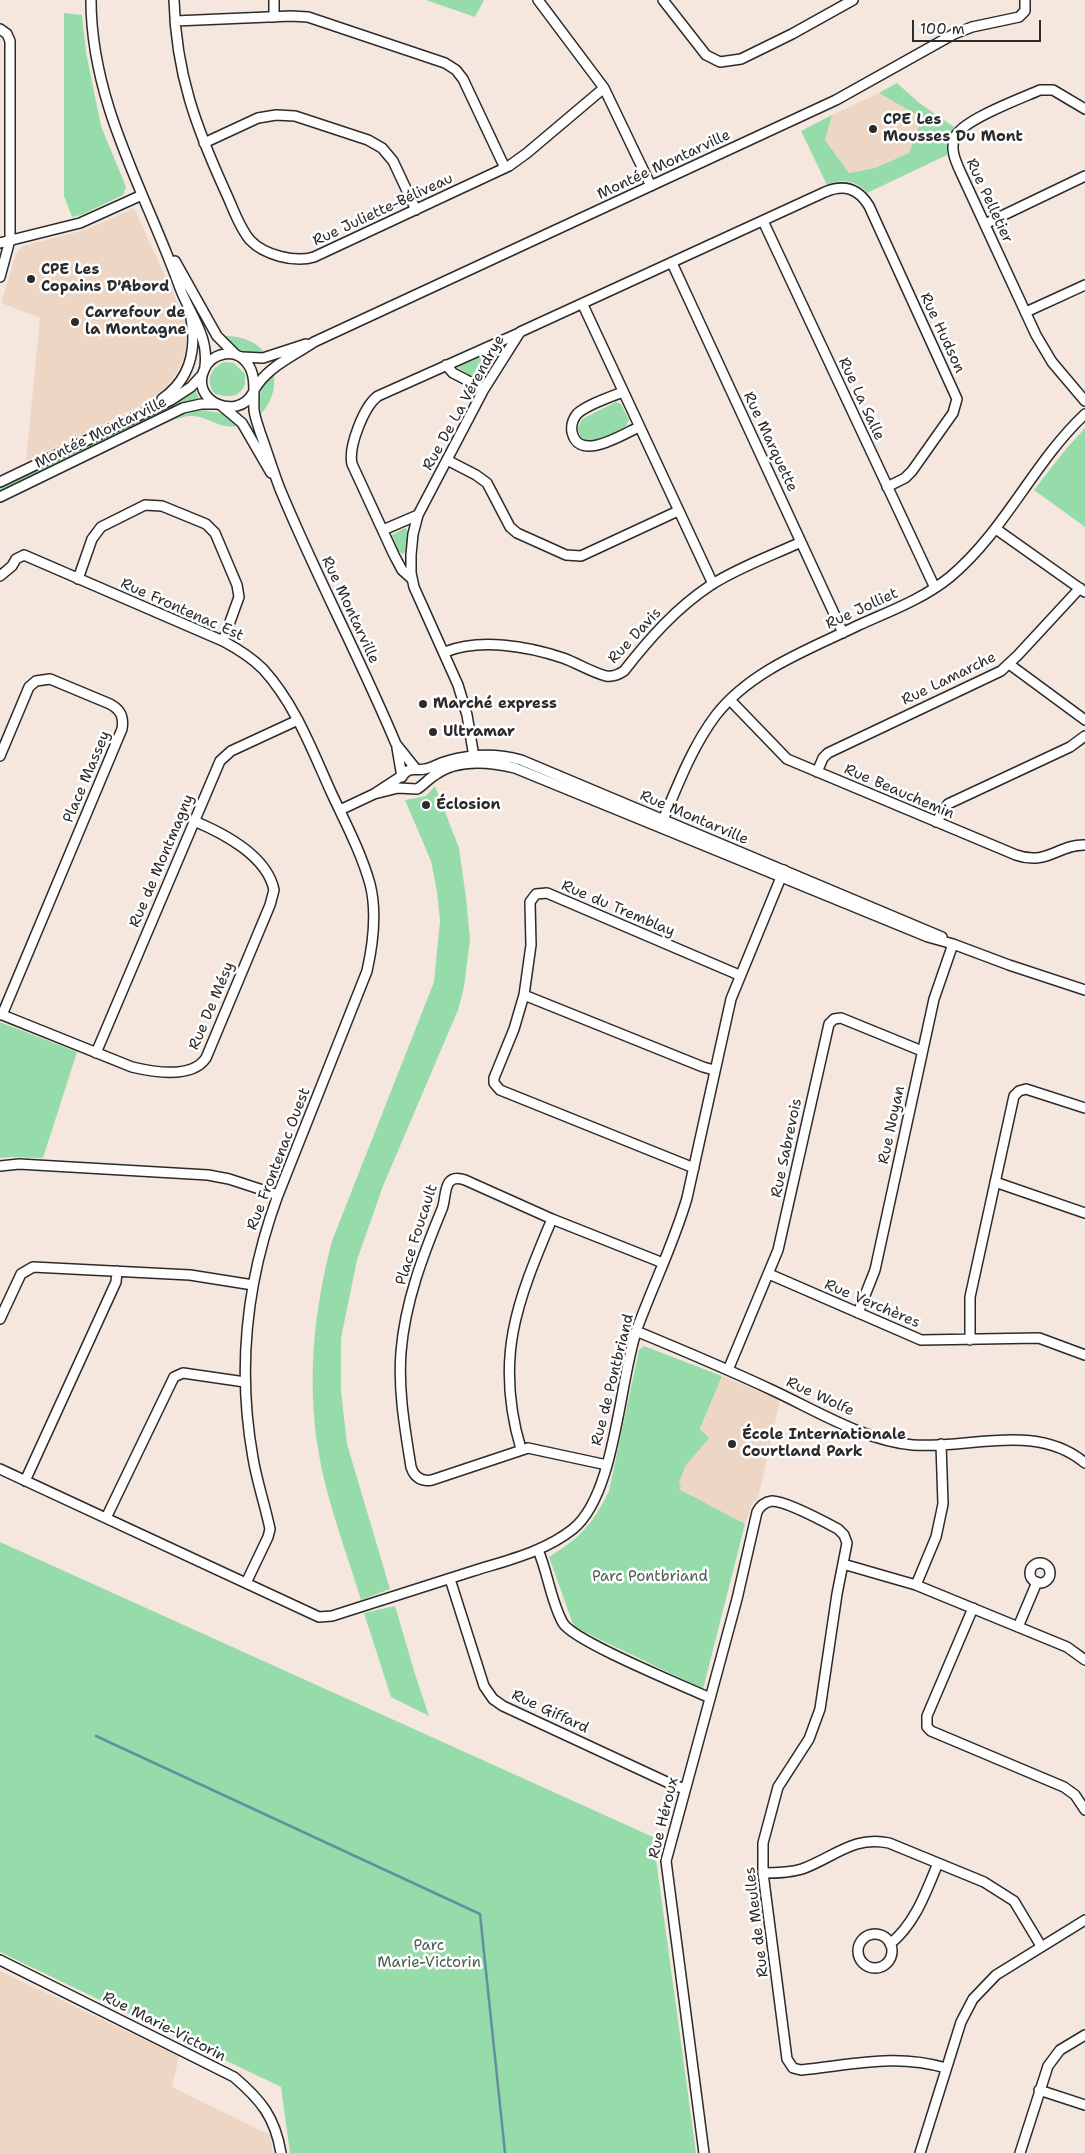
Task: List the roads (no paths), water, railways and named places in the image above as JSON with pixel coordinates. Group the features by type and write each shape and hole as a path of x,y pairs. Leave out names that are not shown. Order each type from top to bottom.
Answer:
{"street":[{"path":"91,0 96,54 105,97 116,134 205,346 202,382 204,392 220,406 238,406 247,401 253,391 250,367 223,344 215,333 160,235"},
{"name":"Rue Juliette-Béliveau","path":"174,0 182,74 191,108 204,143 248,237 260,248 287,258 305,259 314,257 505,168 527,154 604,88"},
{"path":"274,0 274,17"},
{"path":"538,0 604,88 651,186"},
{"path":"663,0 706,55 724,62 736,60 753,53 838,4 853,0"},
{"name":"Montée Montarville","path":"238,355 260,359 314,342 836,100 954,34 972,27 1015,18 1024,13 1025,0"},
{"path":"175,21 296,16 312,18 451,66 460,74 465,83 505,168"},
{"path":"0,29 7,34 10,41 5,150 10,240 0,277"},
{"name":"Rue Pelletier","path":"1085,109 1053,90 1040,90 970,122 959,130 953,145 954,154 1026,312 1052,362 1085,401"},
{"path":"204,143 258,118 295,116 368,140 382,148 394,163 416,210"},
{"path":"985,224 1085,176"},
{"name":"Rue De La Vérendrye","path":"474,759 464,704 444,652 412,579 411,547 418,515 484,389 520,332 825,192 841,187"},
{"name":"Rue Hudson","path":"841,187 856,191 869,206 956,399 953,413 910,474 887,487"},
{"path":"0,243 80,223 142,195"},
{"name":"Rue La Salle","path":"763,221 935,588"},
{"name":"Rue Marquette","path":"672,263 843,633"},
{"path":"1026,312 1085,285"},
{"path":"582,304 713,584"},
{"path":"137,415 171,392 181,381 187,370 194,344 189,308"},
{"path":"412,579 402,570 382,530 352,460 352,449 366,410 378,396 520,332"},
{"name":"Montée Montarville","path":"253,391 261,378 270,370 314,342"},
{"path":"203,371 216,357 226,354 238,355"},
{"path":"446,365 453,373 484,389"},
{"name":"Montée Montarville","path":"0,482 185,391 203,371"},
{"name":"Rue Montarville","path":"253,391 256,420 280,488 396,744 403,775 403,784 407,788"},
{"path":"623,392 578,414 572,424 574,436 582,445 594,447 639,427"},
{"name":"Montée Montarville","path":"0,497 184,408 200,404 220,406"},
{"name":"Rue Montarville","path":"220,406 244,426 280,488"},
{"name":"Rue Jolliet","path":"662,823 701,739 715,716 730,700 746,686 776,666 935,588 967,562 996,529 1048,456 1085,414"},
{"path":"447,460 487,483 514,532 569,556 581,556 678,511"},
{"path":"78,578 92,539 101,527 145,505 162,506 206,524 215,533 237,585 239,597 222,641"},
{"path":"382,530 418,515"},
{"path":"996,529 1082,590"},
{"name":"Rue Davis","path":"444,652 468,646 518,648 553,655 605,676 614,676 624,671 652,636 672,616 713,584 801,542"},
{"name":"Rue Frontenac Est","path":"0,576 12,566 16,558 24,555 242,651 264,670 286,699 298,720 340,810"},
{"name":"Rue Lamarche","path":"817,772 823,758 828,753 1001,670 1082,590"},
{"path":"1009,664 1085,720"},
{"name":"Place Massey","path":"0,756 29,687 40,679 50,679 110,704 122,716 122,728 1,1014"},
{"name":"Rue Beauchemin","path":"730,700 782,756 1022,858 1045,857 1082,845"},
{"name":"Rue de Montmagny","path":"96,1053 219,764 224,756 298,720"},
{"path":"936,822 948,804 1070,747 1085,736"},
{"name":"Rue Montarville","path":"396,744 417,770"},
{"name":"Rue Montarville","path":"374,794 398,788 414,790 440,772 474,759"},
{"name":"Rue Montarville","path":"340,810 374,794 408,770 474,759 514,768 662,823 782,873 926,929 953,944 1085,990"},
{"path":"417,770 424,778 420,787"},
{"name":"Rue Frontenac Ouest","path":"246,1583 270,1529 253,1458 245,1382 247,1336 253,1285 268,1223 367,971 371,954 372,902 370,885 340,810"},
{"name":"Rue De Mésy","path":"1,1014 132,1068 158,1071 191,1069 198,1066 206,1058 270,905 274,890 262,868 238,844 194,821"},
{"name":"Rue de Pontbriand","path":"0,1469 313,1615 325,1617 538,1550 558,1540 583,1518 596,1497 607,1464 636,1331 682,1214 731,999 739,975 782,873"},
{"name":"Rue du Tremblay","path":"694,1168 497,1088 494,1084 494,1078 514,1029 524,996 531,945 530,905 532,898 542,893 739,975"},
{"name":"Rue Noyan","path":"858,1313 875,1270 935,994 953,944"},
{"path":"524,996 714,1070"},
{"name":"Rue Sabrevois","path":"728,1370 778,1250 829,1024 834,1019 841,1018 922,1051"},
{"path":"970,1340 970,1297 1013,1098 1017,1092 1026,1089 1085,1108"},
{"path":"0,1166 37,1165 208,1175 229,1179 278,1195"},
{"name":"Place Foucault","path":"607,1464 535,1449 521,1449 432,1480 416,1477 412,1470 405,1433 401,1395 401,1352 410,1298 418,1270 445,1202 445,1189 449,1183 461,1179 552,1219 663,1263"},
{"path":"995,1182 1085,1212"},
{"path":"521,1449 513,1421 509,1392 509,1349 518,1306 552,1219"},
{"path":"0,1319 20,1276 27,1268 196,1276 253,1285"},
{"path":"25,1481 116,1282 117,1271"},
{"name":"Rue Verchères","path":"769,1274 921,1340 1039,1338 1085,1354"},
{"name":"Rue Wolfe","path":"636,1331 728,1370 869,1436 912,1445 1021,1440 1042,1442 1068,1451 1085,1463"},
{"path":"106,1518 174,1377 183,1373 245,1382"},
{"path":"916,1585 936,1537 942,1504 941,1444"},
{"name":"Rue de Meulles","path":"769,1502 782,1503 840,1530 847,1543 837,1594 820,1708 809,1739 778,1787 763,1843 763,1873 786,2054 791,2066 804,2070 868,2061 901,2059 946,2068"},
{"name":"Rue Héroux","path":"704,2153 666,1866 667,1853 737,1600 757,1512 760,1507 769,1502"},
{"path":"538,1550 562,1620 570,1632 710,1698"},
{"path":"843,1564 916,1585 1067,1647 1085,1660"},
{"name":"Rue Giffard","path":"450,1579 484,1686 493,1699 503,1706 685,1789"},
{"path":"1018,1627 1037,1582"},
{"path":"973,1608 927,1716 926,1727 1064,1786 1075,1795 1085,1810"},
{"path":"763,1873 785,1873 801,1869 864,1841 876,1840 889,1843 984,1882 1014,1902 1042,1946"},
{"path":"890,1944 900,1936 921,1904 938,1863"},
{"path":"920,2153 963,2016 977,1994 996,1975 1085,1920"},
{"name":"Rue Marie-Victorin","path":"0,1960 234,2077 256,2095 270,2115 281,2153"},
{"path":"1020,2153 1039,2090 1053,2058 1064,2047 1085,2034"},
{"path":"1039,2090 1085,2105"}],"waterway":[{"path":"96,1736 480,1914 505,2153"}],"place":[{"name":"CPE Les Mousses Du Mont","path":"873,129"},
{"name":"CPE Les Copains D'Abord","path":"31,279"},
{"name":"Carrefour de la Montagne","path":"75,322"},
{"name":"Marché express","path":"423,704"},
{"name":"Ultramar","path":"433,732"},
{"name":"Éclosion","path":"426,805"},
{"name":"École Internationale Courtland Park","path":"732,1444"}],"park label":[{"name":"Parc Pontbriand","path":"650,1577"},
{"name":"Parc Marie-Victorin","path":"429,1954"}]}
